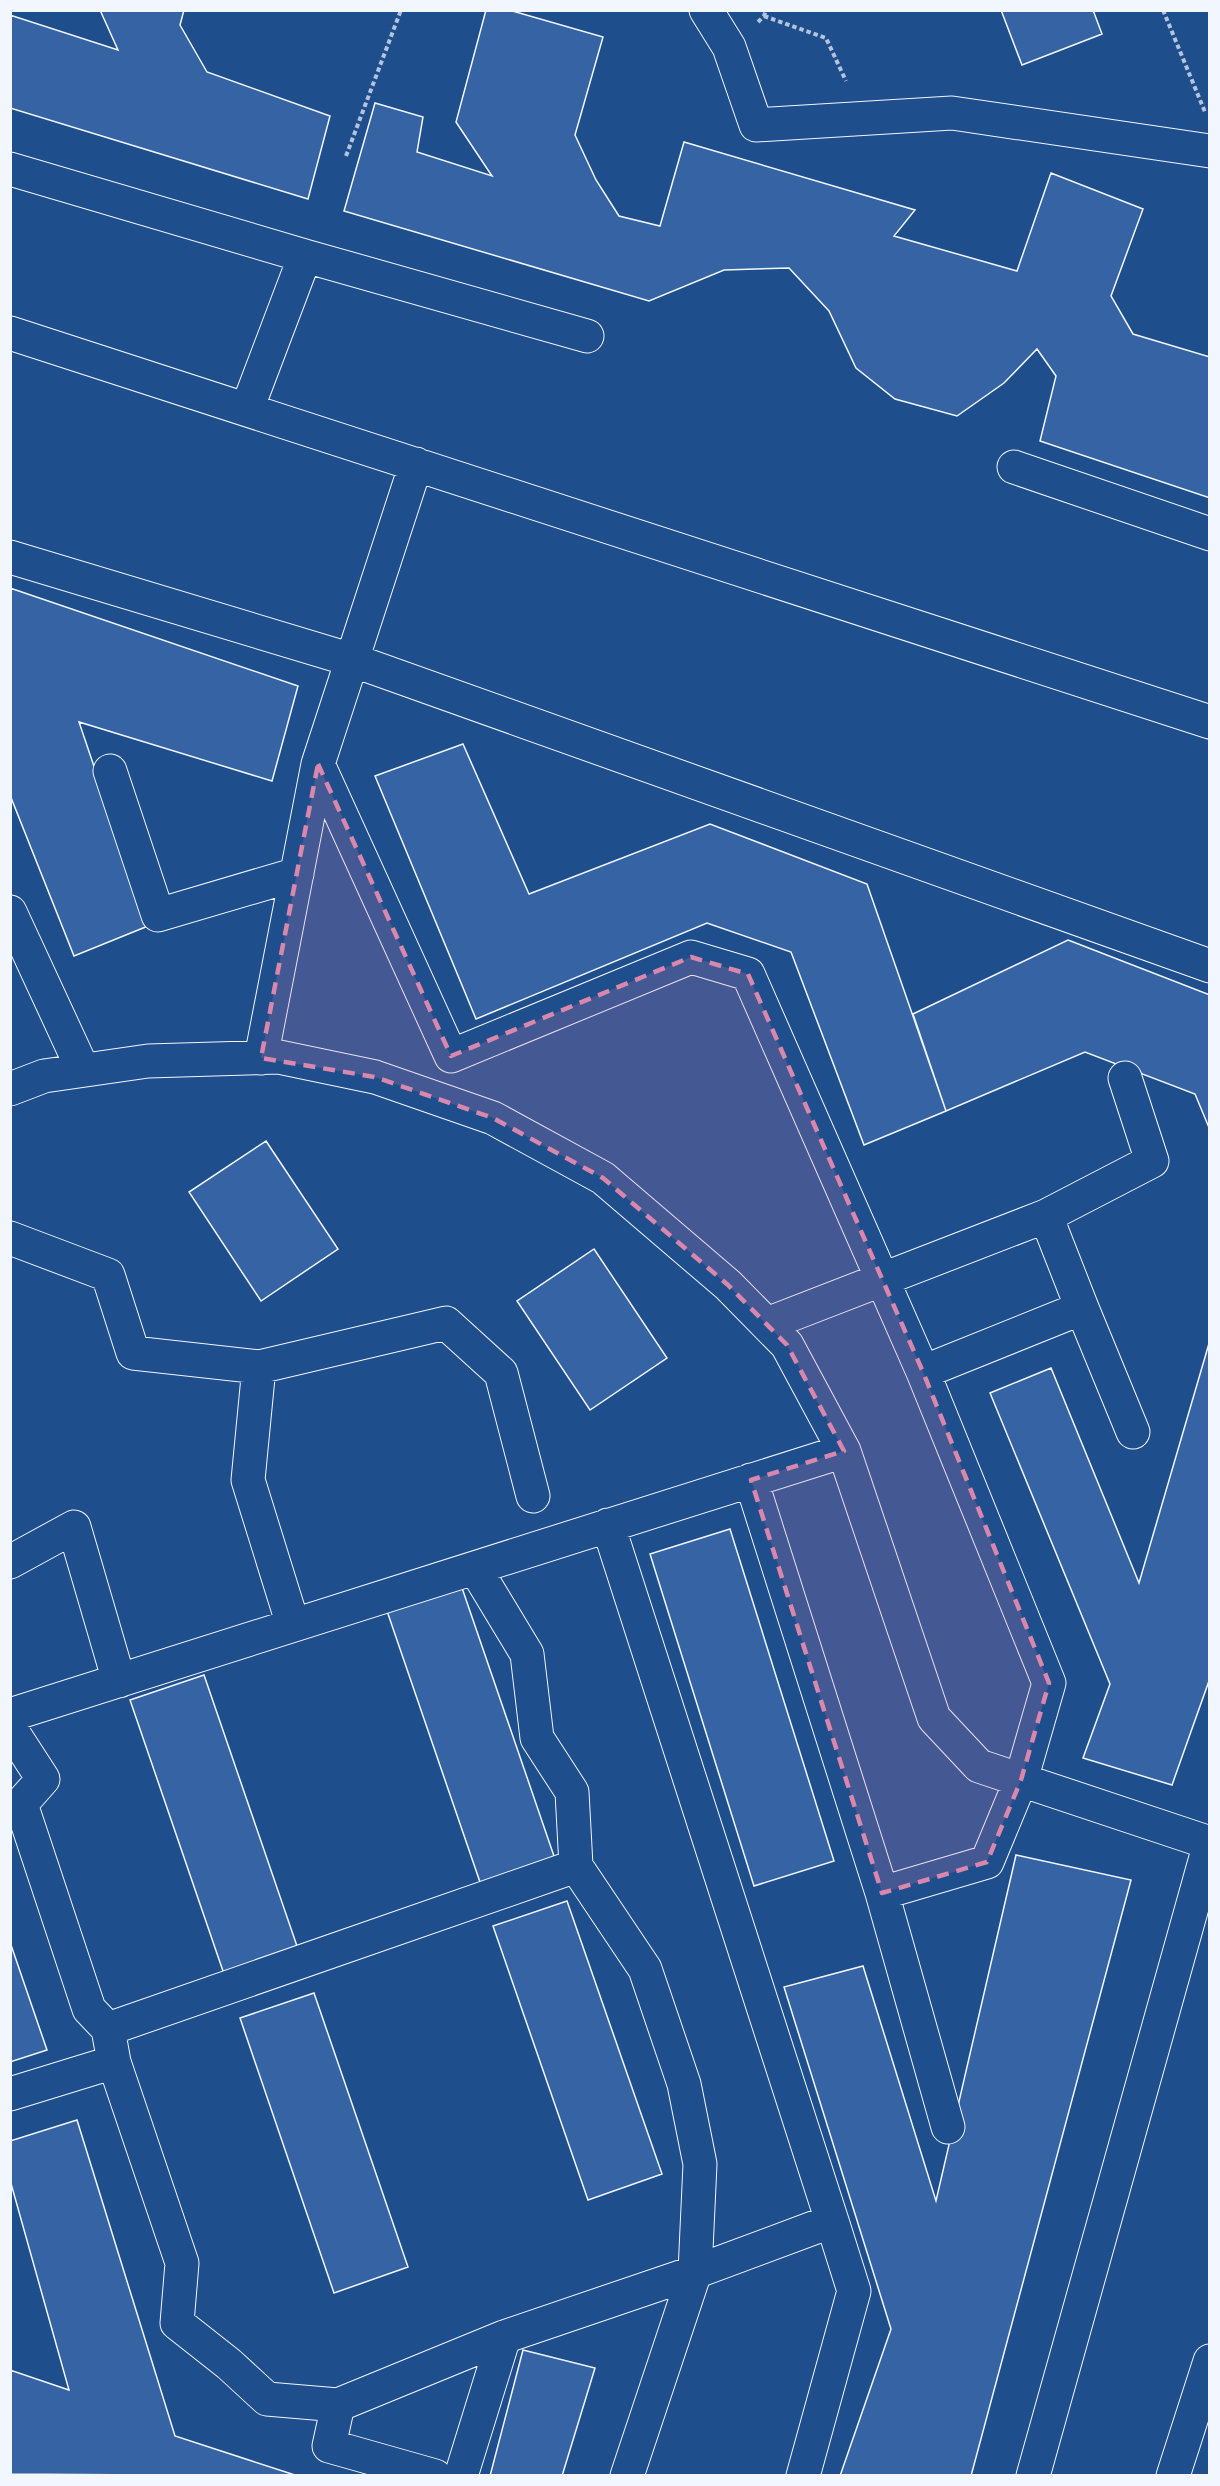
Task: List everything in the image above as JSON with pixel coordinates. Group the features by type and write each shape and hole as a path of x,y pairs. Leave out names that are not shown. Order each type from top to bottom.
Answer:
{"street":[{"path":"706,10 729,47 756,125 952,113 1209,151"},
{"path":"10,169 587,336"},
{"path":"247,409 305,256"},
{"path":"10,333 1209,722"},
{"path":"261,1058 318,764 416,464"},
{"path":"1014,467 1209,534"},
{"path":"10,557 352,660 1209,966"},
{"path":"318,764 452,1056 691,957 748,974 923,1372 1049,1683 1020,1780 987,1862 882,1893"},
{"path":"110,771 158,915 297,874"},
{"path":"10,912 83,1070"},
{"path":"10,1089 44,1076 148,1061 279,1058 375,1077 493,1118 603,1178 728,1286 787,1345 844,1451 934,1718 979,1766 1209,1843 1033,2475"},
{"path":"767,1324 1046,1216 1152,1161 1125,1078"},
{"path":"1046,1216 1133,1432"},
{"path":"10,1238 108,1275 133,1353 259,1367 446,1323 501,1373 533,1496"},
{"path":"923,1372 1082,1308"},
{"path":"259,1367 248,1480 293,1625"},
{"path":"10,1715 844,1451"},
{"path":"751,1480 882,1893 948,2127"},
{"path":"608,1526 854,2291 803,2475"},
{"path":"10,1562 74,1527 119,1681"},
{"path":"476,1568 527,1654 537,1738 572,1792 576,1866 645,1969 684,2084 700,2164 695,2272 627,2475"},
{"path":"10,1728 43,1779 21,1804 89,2009 108,2029 114,2062 182,2263 177,2323 229,2364 267,2399 338,2405 504,2337 695,2272 832,2221"},
{"path":"108,2029 576,1866"},
{"path":"10,2094 114,2062"},
{"path":"461,2475 504,2337"},
{"path":"1173,2475 1209,2361"},
{"path":"338,2405 329,2446 435,2475"}],"path":[{"path":"346,156 401,10"},
{"path":"1163,10 1209,123"},
{"path":"764,16 826,38 846,81 848,119"}],"highlighted area":[{"path":"318,764 451,1056 691,957 748,974 923,1372 1049,1683 1021,1780 987,1862 882,1893 751,1480 844,1451 787,1345 728,1285 603,1178 493,1118 375,1077 261,1058"}],"building":[{"path":"100,10 184,10 180,25 207,72 330,116 308,199 10,108 10,15 118,50"},
{"path":"486,10 509,10 603,37 575,135 596,180 619,216 660,226 684,142 915,210 894,236 1017,271 1051,173 1143,209 1111,296 1133,334 1210,357 1210,498 1040,441 1056,376 1037,349 1004,383 957,416 895,399 856,368 829,311 789,268 724,270 649,301 344,211 375,103 423,117 417,152 492,176 456,122"},
{"path":"1001,10 1093,10 1102,34 1022,65"},
{"path":"10,588 298,686 272,781 79,722 148,926 74,956 10,795"},
{"path":"463,744 529,894 710,824 867,884 946,1111 864,1145 791,952 707,923 476,1019 375,776"},
{"path":"1068,940 1210,995 1210,1130 1195,1094 1085,1052 946,1111 913,1014"},
{"path":"266,1141 338,1249 261,1301 189,1192"},
{"path":"594,1249 667,1358 590,1410 517,1301"},
{"path":"1210,1340 1210,1678 1172,1785 1083,1758 1110,1684 990,1393 1051,1368 1139,1583"},
{"path":"730,1529 834,1861 754,1886 650,1554"},
{"path":"461,1585 555,1859 481,1885 387,1611"},
{"path":"204,1675 298,1949 224,1974 130,1700"},
{"path":"1016,1855 1131,1880 971,2476 840,2476 891,2329 784,1987 863,1966 936,2201"},
{"path":"567,1901 662,2174 588,2200 493,1926"},
{"path":"10,1942 47,2050 10,2062"},
{"path":"314,1993 408,2267 334,2293 240,2018"},
{"path":"77,2120 175,2436 298,2476 10,2474 10,2370 69,2390 10,2180 10,2141"},
{"path":"523,2350 595,2368 562,2476 490,2476"}]}
